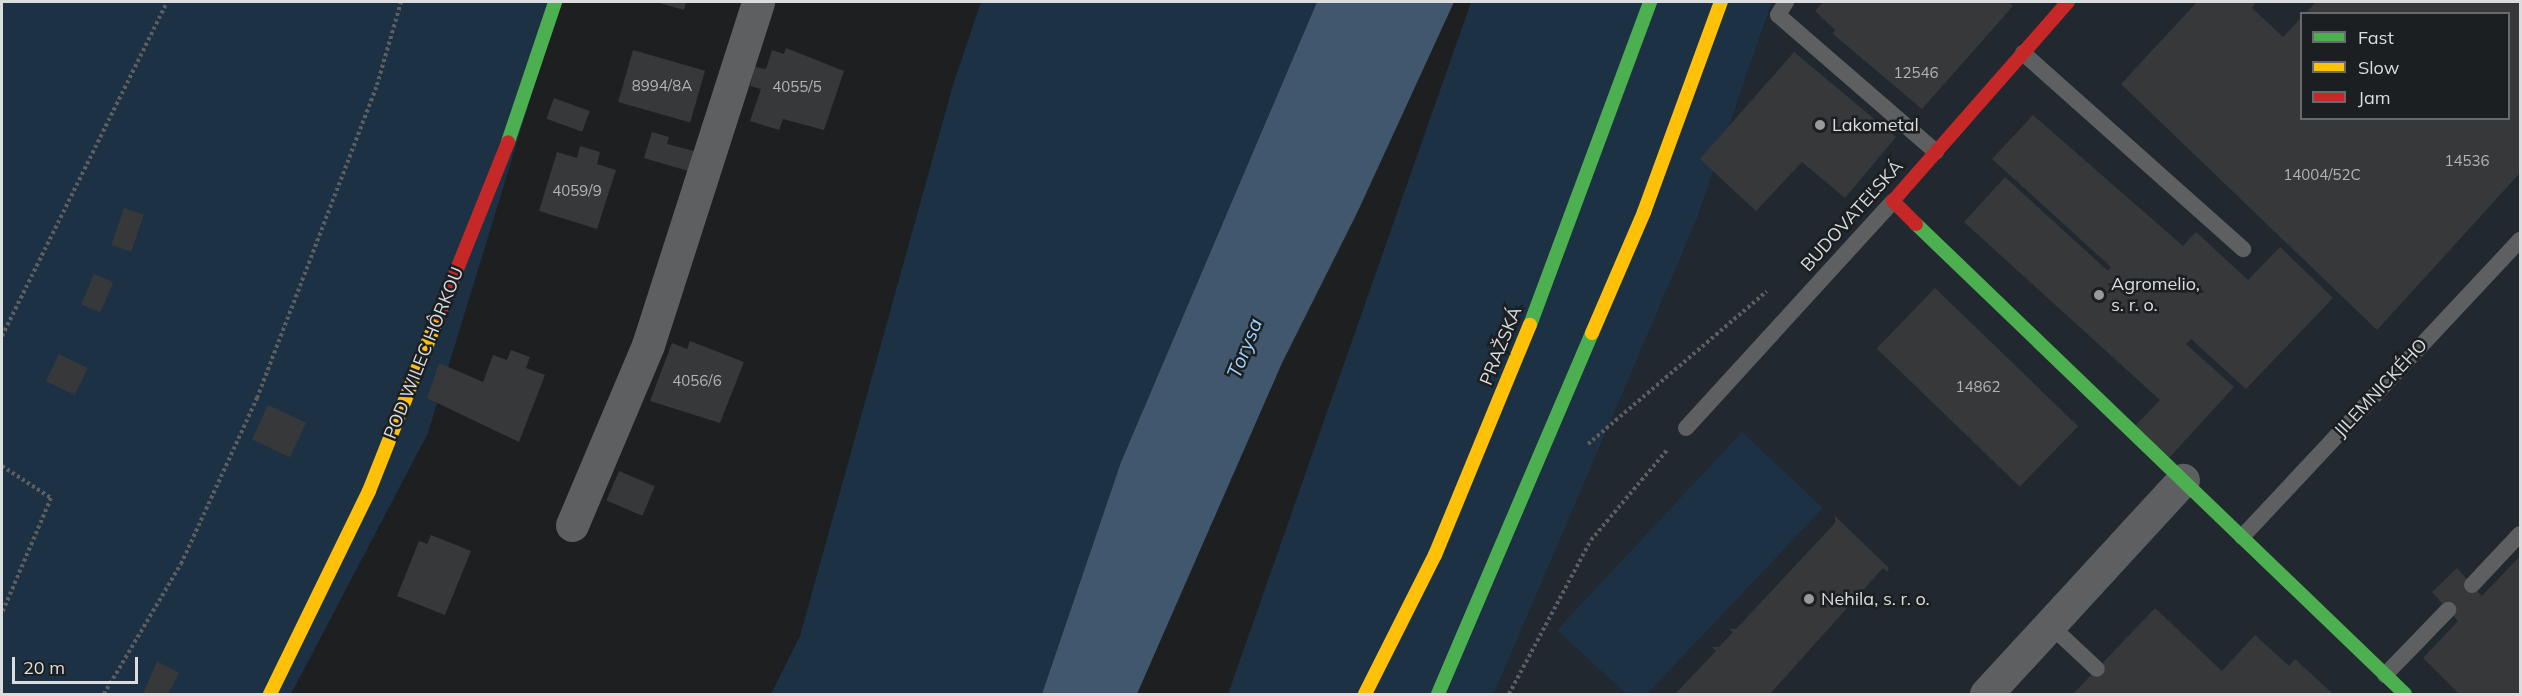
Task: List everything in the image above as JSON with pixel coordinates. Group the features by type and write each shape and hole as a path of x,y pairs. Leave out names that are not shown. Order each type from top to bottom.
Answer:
{"street":[{"name":"POD WILEC HÔRKOU","path":"270,694 369,491 514,126 555,2"},
{"path":"572,525 648,345 758,2"},
{"name":"PRAŽSKÁ","path":"1365,694 1434,555 1525,335 1650,2"},
{"path":"1438,694 1644,212 1721,2"},
{"name":"BUDOVATEĽSKÁ","path":"1893,201 2068,2"},
{"path":"1893,201 2405,694"},
{"path":"1986,694 2183,480"}],"lane":[{"path":"1786,2 1779,15 1936,152"},
{"path":"2023,53 2243,249"},
{"name":"BUDOVATEĽSKÁ","path":"1686,428 1893,201"},
{"name":"JILEMNICKÉHO","path":"2242,537 2520,240"},
{"path":"2472,585 2520,534"},
{"path":"2385,675 2448,610"},
{"path":"2050,625 2097,669"}],"path":[{"path":"2,336 167,2"},
{"path":"104,694 181,564 257,398 377,85 401,2"},
{"path":"1583,448 1771,287"},
{"path":"1509,694 1591,540 1686,428"},
{"path":"2,466 51,498 2,613"}],"shaded area":[{"path":"2,2 560,2 428,433 291,694 2,694"},
{"path":"981,2 1317,2 1121,462 1042,694 771,694 800,636 953,85"},
{"path":"1471,2 1772,2 1697,219 1494,694 1228,694"},
{"path":"1772,2 2520,2 2520,694 1494,694 1697,219"},
{"path":"1742,432 1823,508 1647,694 1626,694 1557,630"}],"water":[{"name":"Torysa","path":"1317,2 1454,2 1358,211 1282,363 1137,694 1042,694 1121,462"}],"building":[{"path":"656,2 686,2 684,10"},
{"path":"1823,2 2008,2 2013,6 1922,109 1833,34 1835,30 1815,11"},
{"path":"2197,2 2256,2 2252,8 2283,37 2300,19 2300,120 2510,120 2510,12 2307,12 2316,2 2520,2 2520,173 2377,330 2121,84"},
{"path":"786,48 844,71 824,130 783,119 779,130 750,121 761,89 750,86 755,67 766,69 772,50 784,54"},
{"path":"633,50 705,71 690,123 618,102"},
{"name":"Lakometal","path":"1794,52 1896,137 1845,198 1802,162 1756,211 1700,159"},
{"path":"554,98 590,111 582,132 546,119"},
{"path":"2033,115 2183,246 2196,232 2248,280 2280,247 2333,298 2246,389 2191,339 2186,344 2234,387 2168,459 2135,426 2160,400 1964,222 2005,177 2108,271 2111,267 1992,159"},
{"path":"652,132 669,137 667,144 694,151 688,171 644,158"},
{"path":"580,146 600,152 597,164 616,170 597,229 539,211 557,152 577,158"},
{"path":"124,208 144,215 131,252 111,245"},
{"path":"94,274 113,282 100,313 81,304"},
{"path":"1935,288 2078,426 2020,487 1877,348"},
{"path":"690,341 744,362 720,423 650,401 672,343 687,349"},
{"path":"511,350 530,357 526,368 545,375 519,442 427,398 439,363 483,382 493,355 507,360"},
{"path":"59,354 88,368 75,395 46,381"},
{"path":"268,405 306,423 290,457 252,439"},
{"path":"619,471 655,486 642,516 606,500"},
{"name":"Nehila, s. r. o.","path":"1835,516 1889,568 1887,572 1883,568 1770,694 1675,694 1716,651 1712,647 1719,647 1733,632 1729,629 1736,629 1835,523"},
{"path":"431,535 471,551 445,615 397,596 419,541 427,544"},
{"path":"2520,556 2520,694 2459,694 2423,658 2458,621 2432,592 2457,568 2482,596"},
{"path":"2155,608 2222,671 2255,635 2289,666 2295,659 2333,694 2073,694"},
{"path":"157,661 179,673 168,694 143,694"}],"traffic: fast":[{"path":"508,142 555,2"},
{"path":"1530,325 1650,2"},
{"path":"1916,224 2405,694"},
{"path":"1438,694 1592,333"}],"traffic: slow":[{"path":"1592,333 1644,212 1721,2"},
{"path":"270,694 369,491 439,314"},
{"path":"1365,694 1435,555 1530,325"}],"traffic: jam":[{"path":"1916,224 1893,201 2068,2"},
{"path":"439,314 508,142"}],"place":[{"name":"Lakometal","path":"1820,125"},
{"name":"Agromelio, s. r. o.","path":"2099,295"},
{"name":"Nehila, s. r. o.","path":"1809,599"}]}
